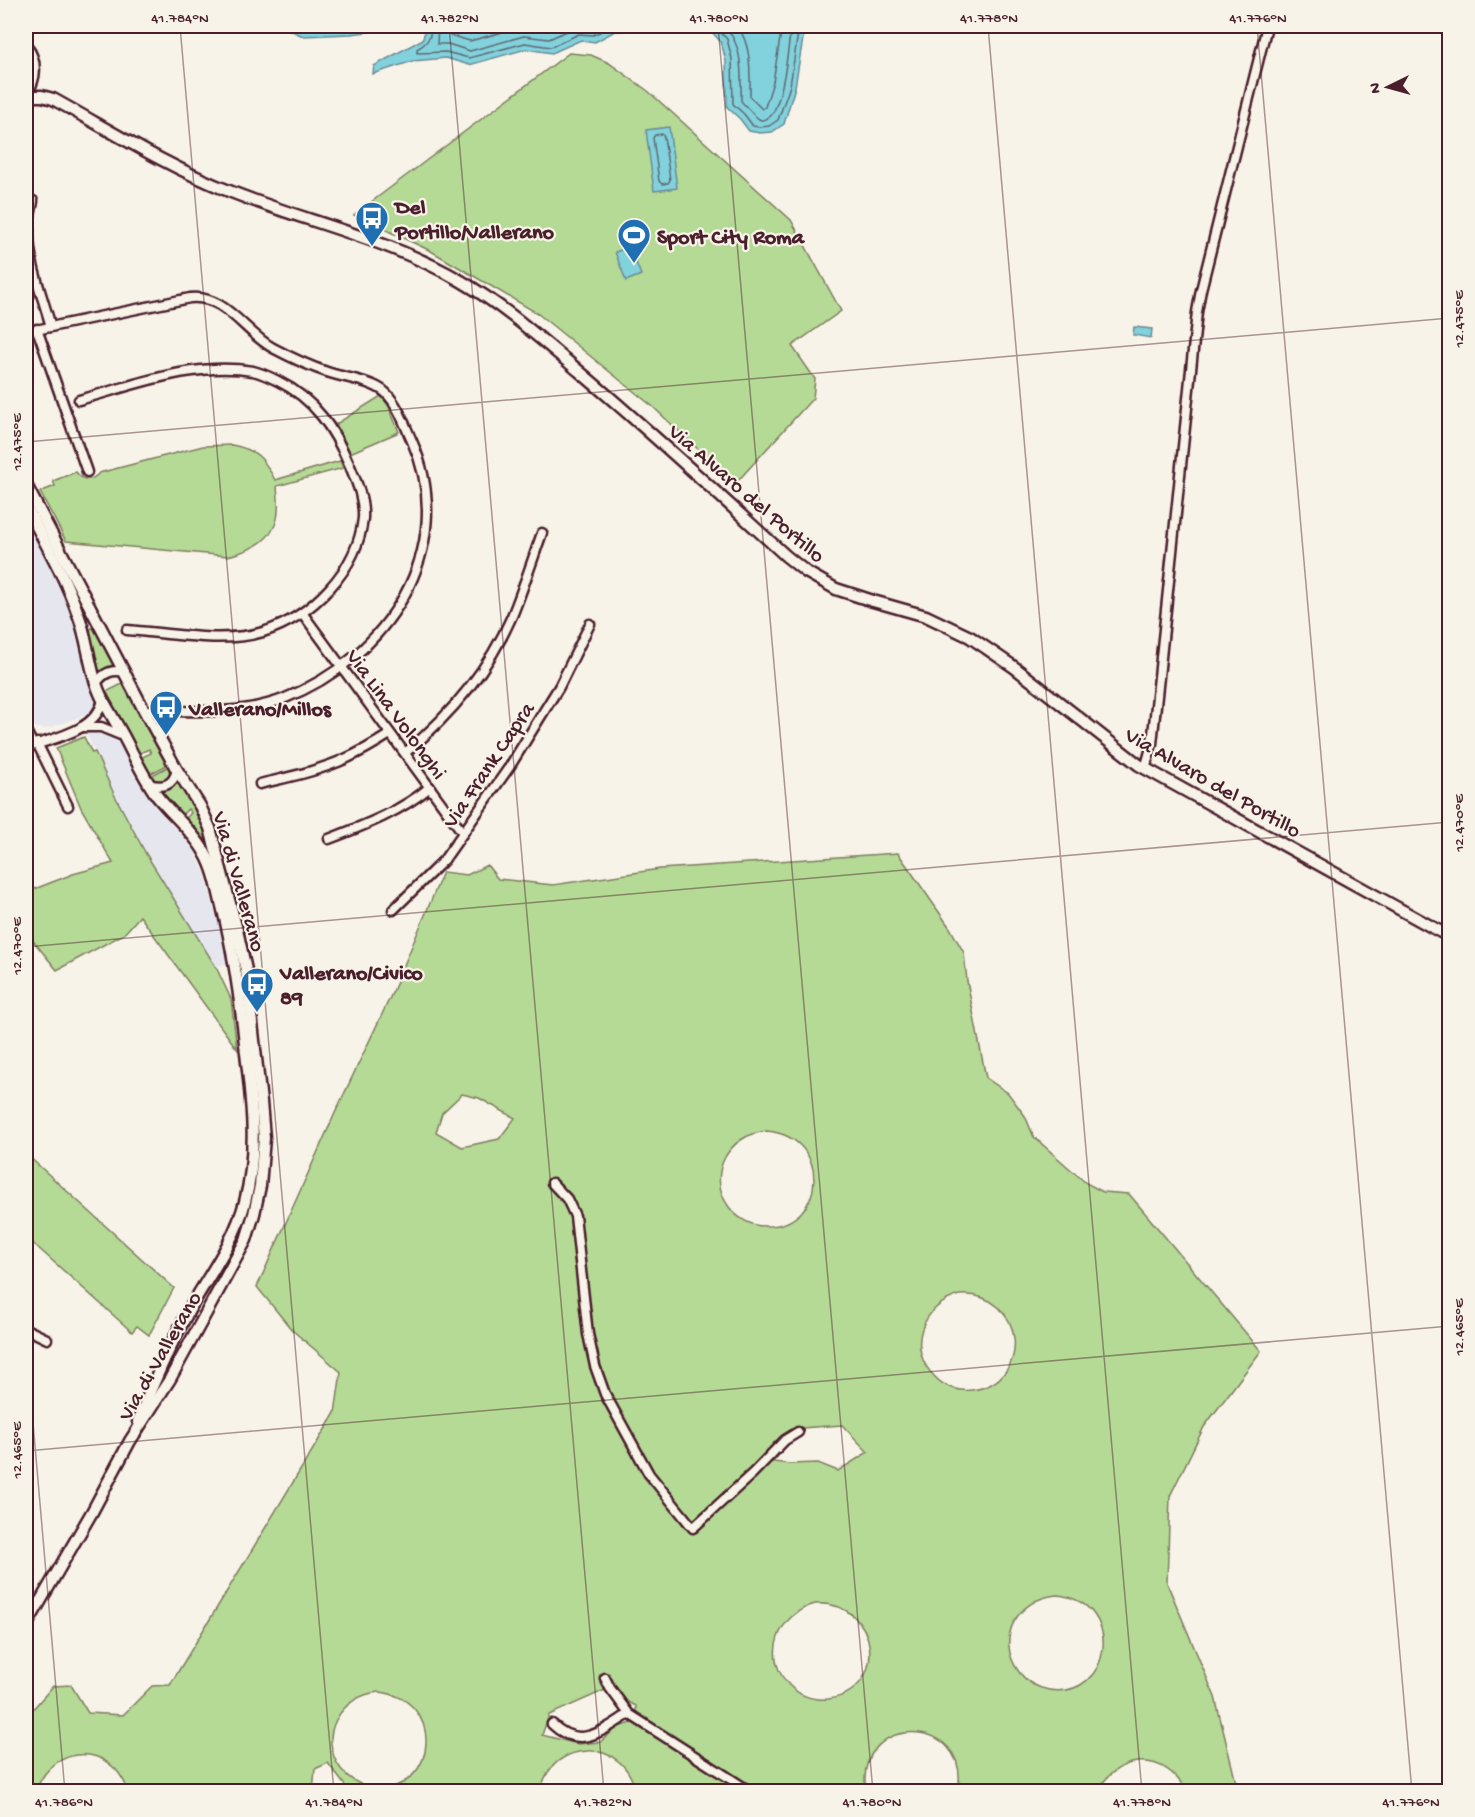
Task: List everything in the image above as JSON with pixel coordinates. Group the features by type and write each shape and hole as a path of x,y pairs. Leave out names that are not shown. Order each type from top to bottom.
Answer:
{"street":[{"path":"1145,769 1150,758 1152,744 1199,297 1267,26"},
{"path":"26,47 32,58 34,74 26,95"},
{"name":"Via Alvaro del Portillo","path":"34,74 39,85 53,99"},
{"name":"Via Alvaro del Portillo","path":"26,95 53,99 147,151 213,184 246,198 400,252 470,286 513,317 598,387 796,565 847,594 926,616 970,637 1014,667 1145,769 1449,937"},
{"path":"33,201 29,225 31,251 51,327"},
{"path":"26,332 190,298 212,301 270,346 325,372 384,391 396,407 424,476 428,500 426,532 415,572 401,602 373,639 342,667 298,692 239,710 208,712 144,710"},
{"path":"37,329 87,472"},
{"path":"79,400 187,371 219,368 266,375 288,386 313,405 327,421 343,451 360,492 363,516 356,543 339,576 325,595 303,614 267,631 239,637 218,638 127,630"},
{"name":"Via di Vallerano","path":"26,485 144,710 200,806 212,833 248,981 263,1123 263,1161 256,1207 246,1239 163,1391 130,1441 92,1512 31,1607 26,1626"},
{"name":"Via di Vallerano","path":"26,506 74,601 85,634 96,683 103,700 149,784 161,801 197,840 206,854 214,875 239,985 253,1115 253,1146 249,1183 237,1224 227,1246 157,1371 130,1441"},
{"path":"405,753 434,728 464,696 490,658 512,616 542,533"},
{"name":"Via Lina Volonghi","path":"303,614 463,833"},
{"name":"Via Frank Capra","path":"393,910 438,866 463,833 535,726 568,669 590,624"},
{"path":"96,683 109,671 125,672"},
{"path":"32,745 81,727 98,714 103,700"},
{"path":"81,727 101,728 123,736"},
{"path":"26,731 68,806"},
{"path":"260,784 332,765 390,734"},
{"path":"149,784 159,787 167,785 174,780 177,770"},
{"path":"329,839 386,816 406,805 430,787"},
{"path":"552,1183 567,1199 574,1216 588,1334 595,1366 605,1394 649,1474 693,1528 785,1440 798,1432"},
{"path":"26,1329 47,1339"},
{"path":"605,1678 629,1714 751,1791"},
{"path":"552,1724 568,1736 594,1735 629,1714"}],"shaded area":[{"path":"26,520 55,575 66,603 79,642 87,680 95,700 88,714 46,729 37,728 32,724 26,713"},
{"path":"86,733 107,735 119,743 149,798 194,850 205,874 227,963 216,967 180,911 145,853"}],"green space":[{"name":"Sport City Roma","path":"569,53 591,55 609,63 648,91 791,220 841,311 792,346 815,379 813,398 735,484 652,406 537,313 431,251 354,215"},
{"path":"381,396 388,405 399,432 350,453 336,424"},
{"path":"232,445 248,449 258,456 275,480 340,461 343,468 277,486 278,516 267,537 255,546 228,556 66,541 40,492 55,486 53,481 76,472 84,479 90,479 99,473 203,446"},
{"path":"67,575 116,665 98,672 89,632 93,626 90,619 86,620 87,626"},
{"path":"124,683 167,765 150,774 140,758 151,753 149,749 138,754 104,693"},
{"path":"84,737 92,753 95,752 146,854 216,967 231,999 237,1049 140,916 124,934 57,970 26,932 28,920 26,877 32,890 73,874 113,863 81,808 56,748"},
{"path":"169,766 169,777 164,782 155,781 149,777"},
{"path":"178,780 203,823 216,863 184,820 191,813 188,809 181,816 160,792 169,790"},
{"path":"898,853 950,928 964,953 967,981 986,1078 1008,1093 1025,1116 1034,1137 1086,1183 1103,1192 1129,1194 1261,1351 1204,1427 1170,1496 1167,1583 1215,1697 1238,1791 1186,1791 1167,1769 1142,1762 1117,1769 1098,1791 958,1791 958,1765 948,1747 932,1736 912,1732 893,1736 877,1747 867,1765 866,1791 635,1791 629,1773 618,1761 604,1753 588,1751 572,1753 558,1761 547,1774 541,1791 349,1791 328,1763 315,1769 313,1791 128,1791 120,1775 109,1764 96,1757 82,1755 68,1757 55,1764 44,1775 36,1791 26,1792 26,1717 53,1686 71,1685 88,1713 123,1715 152,1686 170,1685 335,1413 341,1372 292,1330 257,1287 394,989 443,872 467,875 487,865 498,879 553,885 660,869","holes":["462,1094 479,1098 515,1118 499,1139 462,1147 436,1132 442,1113","767,1131 788,1137 803,1149 812,1164 814,1182 810,1199 800,1213 785,1223 759,1226 745,1221 729,1207 722,1194 719,1182 720,1169 732,1148 753,1134","960,1295 982,1298 998,1307 1009,1321 1014,1338 1013,1355 1006,1371 992,1383 972,1390 952,1388 939,1381 926,1366 921,1353 920,1341 927,1318 936,1308","842,1425 868,1452 838,1471 818,1463 773,1462 801,1428","1057,1595 1079,1602 1094,1614 1102,1631 1103,1649 1098,1666 1087,1680 1071,1689 1049,1690 1032,1684 1019,1672 1012,1659 1009,1646 1010,1633 1021,1612 1031,1604","815,1604 837,1607 854,1616 864,1630 870,1647 869,1665 861,1681 848,1693 828,1699 808,1697 790,1686 781,1675 776,1662 775,1650 783,1627 791,1617","605,1690 636,1706 636,1722 618,1727 600,1742 578,1744 542,1735 549,1715","379,1692 400,1698 415,1710 424,1726 426,1743 422,1761 413,1775 398,1785 377,1788 353,1780 341,1769 334,1756 331,1743 336,1719 354,1701 365,1695"]},
{"path":"26,1154 174,1288 149,1335 137,1326 132,1332 26,1237"}],"water":[{"path":"281,26 414,26 351,34 303,36"},
{"path":"418,26 695,26 615,31 595,42 581,40 552,53 526,49 469,65 446,58 413,61 373,74 374,66 423,39 425,30"},
{"path":"695,26 805,26 795,87 784,124 772,132 749,131 727,107 726,61 721,42 710,30"},
{"path":"669,127 677,188 654,191 646,130"},
{"path":"630,247 641,275 626,281 615,252"},
{"path":"1134,327 1152,329 1151,338 1133,335"}],"place":[{"name":"Del Portillo/Vallerano","path":"372,247"},
{"name":"Sport City Roma","path":"634,264"},
{"name":"Vallerano/Millos","path":"166,736"},
{"name":"Vallerano/Civico 89","path":"257,1013"}]}
